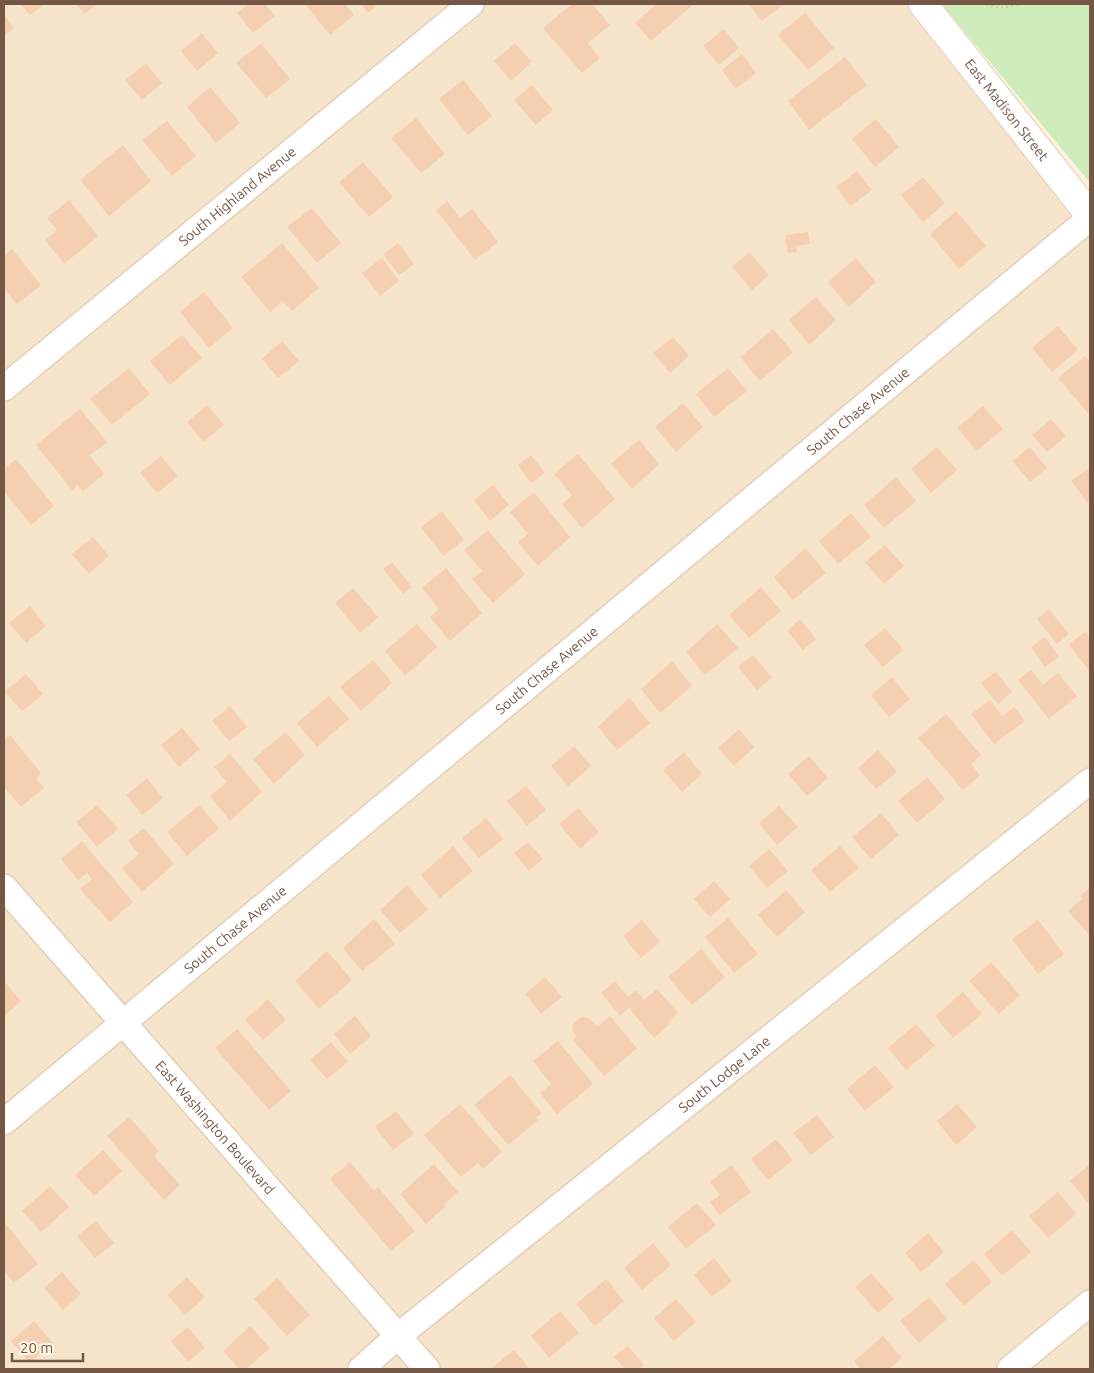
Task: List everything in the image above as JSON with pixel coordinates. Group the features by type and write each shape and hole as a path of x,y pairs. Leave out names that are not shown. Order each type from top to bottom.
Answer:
{"street":[{"name":"South Highland Avenue","path":"4,388 470,4"},
{"name":"East Madison Street","path":"923,4 1090,214"},
{"name":"South Chase Avenue","path":"4,1122 1090,218"},
{"name":"South Lodge Lane","path":"361,1369 398,1336 1090,781"},
{"name":"East Washington Boulevard","path":"4,886 427,1369"},
{"path":"1010,1369 1090,1303"}],"path":[{"path":"987,4 994,7 1018,4"}],"shaded area":[{"path":"4,4 907,4 1090,222 1090,1369 4,1369"}],"green space":[{"path":"942,4 1090,4 1090,183"}],"building":[{"path":"20,4 44,4 30,15"},
{"path":"76,4 98,4 84,14"},
{"path":"248,4 265,4 275,16 253,33 237,13"},
{"path":"305,4 345,4 354,15 330,35"},
{"path":"361,4 379,4 368,13"},
{"path":"572,4 592,4 610,25 588,43 600,58 582,73 543,28"},
{"path":"657,4 694,4 651,41 635,23"},
{"path":"749,4 784,4 762,21"},
{"path":"805,13 834,48 808,70 778,35"},
{"path":"4,15 14,28 4,36"},
{"path":"724,29 739,48 719,65 703,46"},
{"path":"202,33 218,53 197,71 181,51"},
{"path":"261,43 290,79 266,98 236,63"},
{"path":"515,43 532,62 511,81 494,61"},
{"path":"742,54 756,73 736,89 722,70"},
{"path":"845,57 867,85 809,130 788,101"},
{"path":"146,63 162,83 142,100 125,80"},
{"path":"463,80 492,116 468,135 439,99"},
{"path":"532,85 553,110 536,125 514,100"},
{"path":"210,87 240,123 216,143 187,107"},
{"path":"416,118 445,154 421,173 391,138"},
{"path":"876,119 899,147 875,167 852,139"},
{"path":"167,121 196,156 172,176 142,140"},
{"path":"123,145 151,181 109,216 80,180"},
{"path":"363,162 393,197 369,217 339,182"},
{"path":"857,171 872,190 851,206 836,187"},
{"path":"923,177 945,203 923,222 901,195"},
{"path":"69,200 98,236 64,264 45,240 57,230 47,218"},
{"path":"447,201 460,218 472,209 498,242 475,260 436,210"},
{"path":"312,208 341,243 317,263 287,227"},
{"path":"956,211 986,246 959,269 930,234"},
{"path":"808,232 810,244 796,246 797,252 788,253 785,235"},
{"path":"282,243 319,288 292,311 283,301 270,312 241,277"},
{"path":"398,243 414,264 399,275 383,254"},
{"path":"12,249 41,285 17,304 4,288 4,256"},
{"path":"749,252 769,275 752,290 732,267"},
{"path":"382,258 399,281 380,296 362,273"},
{"path":"856,258 876,282 849,307 828,282"},
{"path":"204,292 233,328 209,348 180,312"},
{"path":"816,297 836,320 809,345 789,320"},
{"path":"1058,326 1078,350 1052,372 1032,348"},
{"path":"773,329 793,352 760,381 740,357"},
{"path":"182,335 202,358 170,385 150,361"},
{"path":"673,337 689,356 670,373 653,353"},
{"path":"282,341 299,361 278,378 262,359"},
{"path":"1085,356 1090,362 1090,411 1088,413 1058,378"},
{"path":"129,368 150,394 112,425 90,399"},
{"path":"728,368 747,391 714,417 696,394"},
{"path":"683,403 703,427 676,452 655,427"},
{"path":"207,405 224,425 203,442 187,422"},
{"path":"983,406 1003,429 977,451 957,428"},
{"path":"80,409 107,442 90,455 104,474 83,491 78,485 72,490 36,445"},
{"path":"1051,419 1066,436 1047,452 1032,435"},
{"path":"639,440 659,464 632,489 611,464"},
{"path":"937,447 957,470 931,493 911,469"},
{"path":"1030,447 1047,468 1030,482 1012,461"},
{"path":"578,454 615,499 582,528 562,504 572,495 554,474"},
{"path":"531,455 545,473 531,483 518,465"},
{"path":"161,456 178,476 157,493 140,473"},
{"path":"16,459 54,506 31,525 4,491 4,469"},
{"path":"1090,467 1090,500 1087,502 1071,481"},
{"path":"896,477 916,501 884,528 864,505"},
{"path":"493,485 509,505 490,521 474,500"},
{"path":"534,492 570,537 538,566 518,542 528,534 510,512"},
{"path":"442,511 464,540 443,556 421,527"},
{"path":"851,513 871,537 838,564 819,541"},
{"path":"488,530 525,574 493,603 472,579 482,571 464,550"},
{"path":"93,537 109,556 89,574 72,554"},
{"path":"885,545 904,566 884,584 865,562"},
{"path":"805,548 826,573 793,600 774,577"},
{"path":"392,562 412,587 403,594 383,569"},
{"path":"446,568 482,613 450,641 430,617 439,609 422,588"},
{"path":"761,587 781,611 749,638 729,615"},
{"path":"353,588 378,617 360,633 335,603"},
{"path":"30,606 46,626 26,643 9,623"},
{"path":"1049,609 1069,634 1057,644 1037,619"},
{"path":"800,619 816,639 803,650 787,631"},
{"path":"417,624 437,647 405,676 385,651"},
{"path":"717,624 738,648 705,675 686,652"},
{"path":"885,628 903,650 883,667 864,645"},
{"path":"1085,632 1090,638 1090,672 1069,644"},
{"path":"1045,637 1059,657 1045,667 1031,647"},
{"path":"753,655 772,678 757,690 738,667"},
{"path":"373,660 392,683 361,711 340,687"},
{"path":"672,661 692,686 660,713 641,689"},
{"path":"1031,670 1043,685 1058,673 1077,696 1049,719 1018,680"},
{"path":"996,672 1012,692 998,704 981,683"},
{"path":"26,674 43,694 22,711 5,692"},
{"path":"892,677 910,699 889,717 871,695"},
{"path":"329,696 349,719 317,747 297,723"},
{"path":"629,698 650,723 617,750 598,727"},
{"path":"990,700 1002,716 1014,707 1025,721 994,744 971,714"},
{"path":"230,706 247,727 229,741 212,721"},
{"path":"946,714 981,755 971,764 980,775 963,790 918,738"},
{"path":"182,728 200,749 179,767 161,745"},
{"path":"739,729 754,747 734,766 718,748"},
{"path":"286,732 305,755 274,784 253,759"},
{"path":"10,735 41,773 36,778 44,788 21,807 4,787 4,740"},
{"path":"574,746 591,766 568,786 551,766"},
{"path":"878,750 897,772 876,789 858,768"},
{"path":"684,752 702,774 682,792 663,770"},
{"path":"230,754 262,792 230,821 210,796 227,782 214,767"},
{"path":"809,756 828,778 807,796 788,774"},
{"path":"927,777 945,799 917,823 898,801"},
{"path":"147,778 163,798 142,815 126,795"},
{"path":"526,786 546,810 527,826 507,801"},
{"path":"97,805 118,829 97,847 76,822"},
{"path":"199,805 219,828 187,856 167,832"},
{"path":"779,806 798,827 777,845 759,823"},
{"path":"578,808 599,832 580,849 559,824"},
{"path":"881,813 899,835 871,859 852,837"},
{"path":"486,818 503,839 479,858 462,838"},
{"path":"144,828 174,864 142,892 122,868 139,854 128,841"},
{"path":"82,841 133,902 110,922 80,889 92,879 87,873 78,880 61,859"},
{"path":"528,842 543,859 529,871 514,853"},
{"path":"453,846 473,871 440,898 421,875"},
{"path":"840,846 859,868 830,892 811,870"},
{"path":"769,849 788,871 767,888 749,866"},
{"path":"714,881 730,899 710,917 694,899"},
{"path":"407,885 428,910 400,933 380,910"},
{"path":"1090,887 1090,936 1068,911 1082,899 1080,896"},
{"path":"786,890 805,912 777,937 758,915"},
{"path":"728,918 758,954 734,973 705,937"},
{"path":"374,919 395,944 362,971 343,948"},
{"path":"642,920 660,942 641,958 623,936"},
{"path":"1038,920 1064,954 1038,974 1012,939"},
{"path":"701,949 725,977 692,1005 668,977"},
{"path":"327,951 352,980 319,1009 295,981"},
{"path":"991,962 1020,995 999,1014 969,981"},
{"path":"545,977 562,997 541,1014 525,994"},
{"path":"4,981 21,1001 4,1016"},
{"path":"615,981 628,997 636,990 644,1000 657,989 678,1013 669,1020 671,1023 654,1038 629,1008 620,1016 601,993"},
{"path":"963,992 982,1014 953,1038 935,1016"},
{"path":"268,999 286,1020 263,1040 245,1020"},
{"path":"355,1016 371,1036 350,1054 334,1034"},
{"path":"610,1016 637,1048 604,1076 573,1040 577,1036 573,1032 573,1024 581,1017 589,1018 597,1027"},
{"path":"916,1024 935,1046 906,1070 888,1048"},
{"path":"237,1029 291,1091 269,1110 215,1048"},
{"path":"558,1041 593,1084 557,1114 540,1093 551,1084 533,1061"},
{"path":"331,1042 348,1062 327,1079 310,1060"},
{"path":"875,1065 894,1087 865,1111 847,1089"},
{"path":"510,1075 542,1113 536,1118 538,1120 508,1145 474,1105"},
{"path":"460,1104 502,1152 483,1169 478,1163 461,1177 424,1135"},
{"path":"957,1104 977,1127 956,1145 937,1121"},
{"path":"396,1111 414,1134 393,1150 375,1127"},
{"path":"817,1115 834,1137 811,1155 793,1133"},
{"path":"129,1117 159,1151 154,1156 180,1185 164,1200 107,1136"},
{"path":"776,1139 793,1160 768,1180 751,1159"},
{"path":"103,1150 122,1171 94,1196 75,1175"},
{"path":"350,1162 374,1191 378,1187 415,1231 391,1251 330,1179"},
{"path":"434,1164 458,1192 426,1224 400,1194"},
{"path":"1090,1164 1090,1201 1088,1203 1070,1181"},
{"path":"732,1165 751,1192 720,1215 710,1202 720,1195 710,1182"},
{"path":"50,1186 69,1207 41,1232 22,1211"},
{"path":"1058,1192 1076,1214 1048,1238 1029,1216"},
{"path":"697,1203 716,1225 686,1249 668,1227"},
{"path":"96,1221 114,1243 95,1258 77,1236"},
{"path":"5,1223 38,1264 14,1283 4,1270"},
{"path":"1012,1230 1031,1252 1002,1276 984,1254"},
{"path":"928,1233 944,1252 921,1272 905,1253"},
{"path":"653,1243 671,1265 642,1290 624,1268"},
{"path":"714,1258 732,1281 712,1297 694,1275"},
{"path":"974,1260 992,1282 964,1306 945,1284"},
{"path":"62,1272 81,1294 63,1310 44,1288"},
{"path":"871,1273 894,1299 878,1313 855,1287"},
{"path":"187,1277 205,1297 185,1315 167,1295"},
{"path":"277,1278 310,1315 287,1336 254,1299"},
{"path":"606,1279 624,1301 595,1326 576,1304"},
{"path":"929,1297 947,1319 919,1343 900,1321"},
{"path":"676,1299 696,1322 674,1341 654,1318"},
{"path":"560,1311 579,1333 549,1358 531,1336"},
{"path":"34,1321 53,1343 30,1362 11,1341"},
{"path":"250,1326 270,1348 246,1369 239,1369 223,1351"},
{"path":"188,1327 205,1348 188,1362 171,1341"},
{"path":"883,1336 902,1358 889,1369 861,1369 854,1361"},
{"path":"628,1346 644,1365 638,1369 625,1369 614,1357"},
{"path":"514,1350 530,1369 490,1369"}]}
